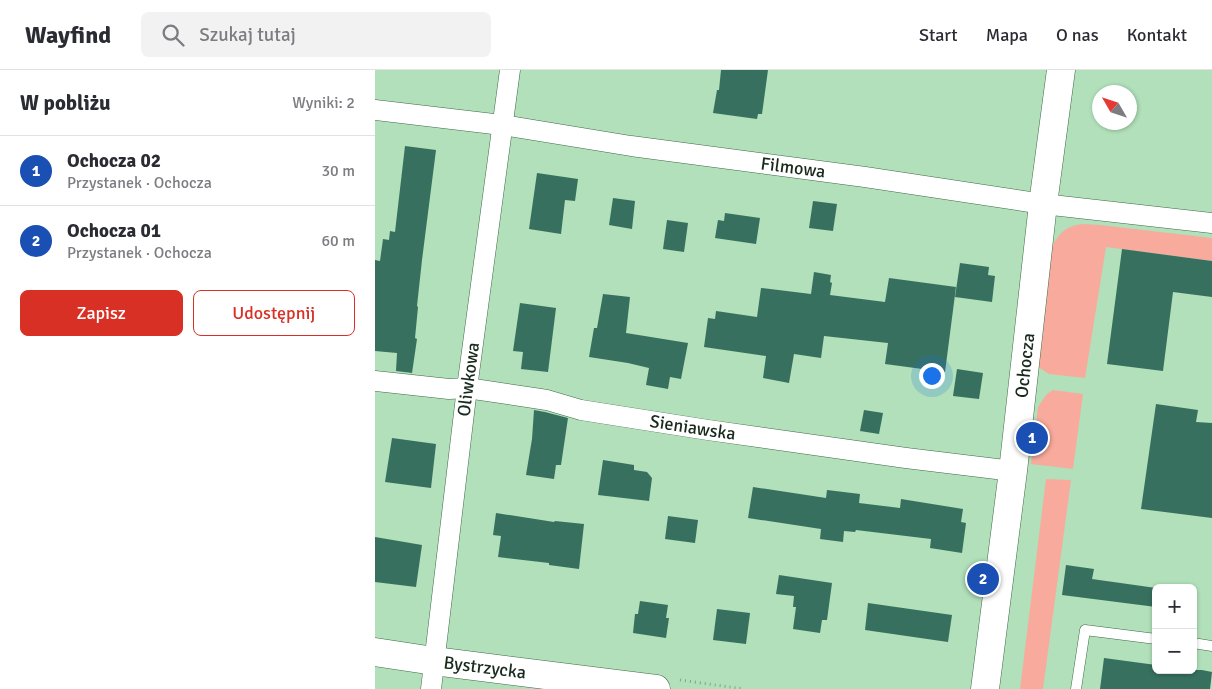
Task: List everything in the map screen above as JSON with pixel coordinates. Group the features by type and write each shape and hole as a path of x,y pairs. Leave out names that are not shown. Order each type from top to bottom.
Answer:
{"street":[{"name":"Oliwkowa","path":"431,689 467,388 510,70"},
{"name":"Ochocza","path":"985,689 1013,471 1043,204 1061,70"},
{"name":"Filmowa","path":"375,110 865,177 1043,204 1212,223"},
{"name":"Sieniawska","path":"375,381 449,389 467,388 547,400 581,410 708,430 1013,471"},
{"name":"Bystrzycka","path":"375,652 656,689"}],"lane":[{"path":"1076,689 1085,630 1152,638"},
{"path":"1197,644 1212,646"}],"shaded area":[{"path":"1082,224 1212,238 1212,261 1106,247 1085,378 1049,374 1038,367 1051,248 1063,232 1071,227"},
{"path":"1053,390 1083,394 1073,469 1031,464 1038,407 1046,395"},
{"path":"1046,479 1071,480 1043,689 1020,689"}],"building":[{"path":"721,70 768,70 762,114 758,114 757,119 713,113 717,90 719,90"},
{"path":"405,146 436,150 417,306 415,338 417,339 412,373 396,371 397,353 375,351 375,260 380,261 383,239 389,240 390,231 395,232"},
{"path":"537,173 578,179 575,201 565,200 561,234 529,229"},
{"path":"613,198 635,201 632,229 609,225"},
{"path":"813,201 837,204 833,231 809,228"},
{"path":"725,213 760,218 756,244 715,238 718,220 724,221"},
{"path":"667,220 688,223 684,252 663,249"},
{"path":"1122,249 1212,261 1212,297 1173,292 1163,371 1107,364"},
{"path":"960,263 989,267 988,275 995,276 992,302 955,297"},
{"path":"814,272 831,275 830,295 885,302 889,278 956,287 945,372 885,364 888,343 824,336 821,358 794,354 789,383 763,378 766,356 704,347 708,318 715,319 716,311 757,317 761,288 811,294"},
{"path":"603,294 630,297 626,333 688,343 681,379 670,377 668,389 646,385 649,368 589,357 594,328 597,328"},
{"path":"520,303 556,308 548,372 521,369 523,352 513,351"},
{"path":"957,369 983,373 979,399 953,396"},
{"path":"1156,404 1198,410 1196,422 1212,423 1212,518 1141,509"},
{"path":"534,410 568,418 561,465 556,465 554,479 526,475 532,439"},
{"path":"864,410 883,413 879,434 860,431"},
{"path":"392,438 436,444 431,488 385,482"},
{"path":"603,460 634,465 634,470 647,472 652,478 649,501 598,495"},
{"path":"753,487 826,498 827,490 860,494 859,503 900,508 901,499 963,509 961,522 966,523 962,553 930,548 931,539 856,530 855,532 844,531 843,542 820,539 821,529 748,518"},
{"path":"496,513 554,522 584,524 579,569 549,565 549,563 498,557 501,536 493,535"},
{"path":"668,516 698,520 695,543 665,539"},
{"path":"375,537 422,545 416,587 375,582"},
{"path":"1066,565 1094,569 1092,579 1152,587 1152,606 1062,595"},
{"path":"779,575 832,583 827,620 822,620 820,633 793,629 796,607 793,607 794,596 776,594"},
{"path":"640,601 668,605 666,618 669,618 666,638 633,633 635,614 638,614"},
{"path":"868,603 952,615 948,642 865,630"},
{"path":"717,609 750,613 746,644 713,640"},
{"path":"1104,658 1152,664 1152,674 1197,674 1197,670 1212,672 1210,689 1100,689"}],"place":[{"name":"Ochocza 02","path":"1032,438"},
{"name":"Ochocza 01","path":"983,579"}]}
